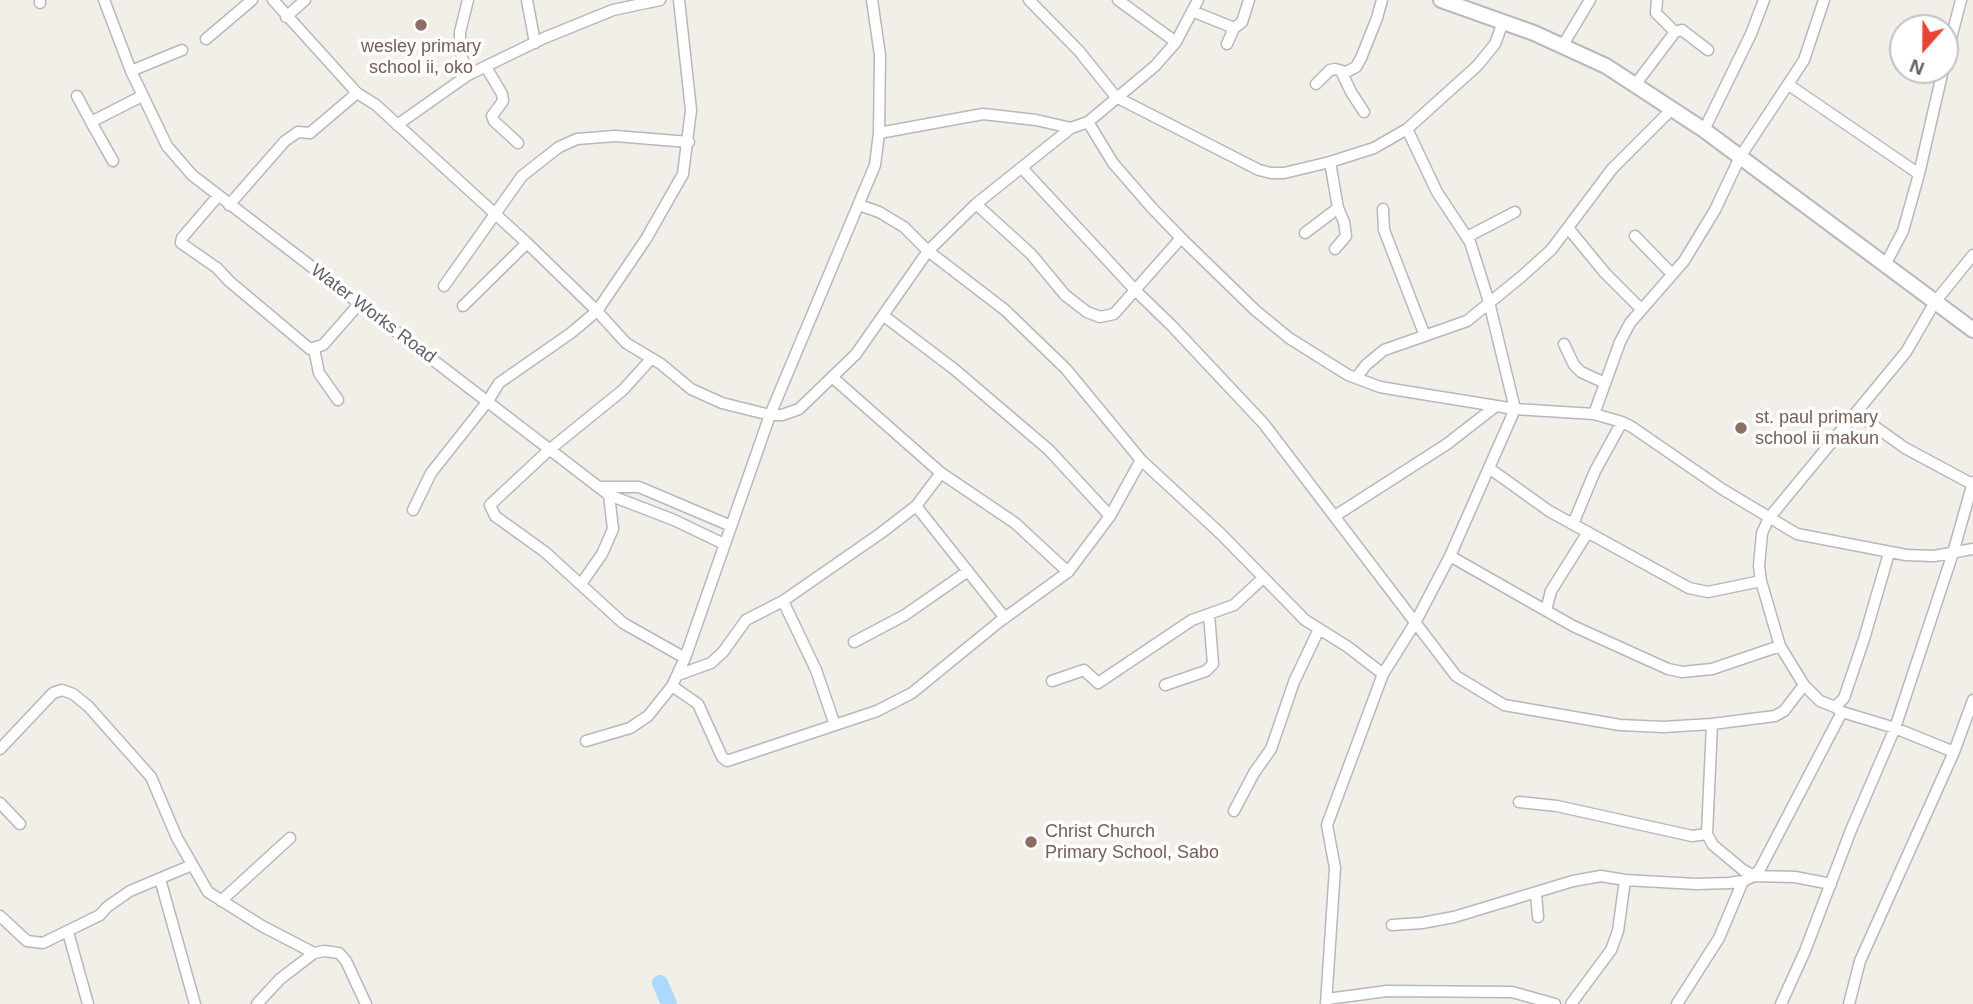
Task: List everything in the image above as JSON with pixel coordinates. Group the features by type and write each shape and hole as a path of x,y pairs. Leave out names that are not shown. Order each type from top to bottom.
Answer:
{"main road":[{"path":"1441,0 1563,44 1606,66 1704,130 1973,330"}],"street":[{"name":"Water Works Road","path":"104,0 131,71 167,146 192,175 596,486 609,495 674,520 724,544"},
{"path":"206,39 252,0"},
{"path":"273,0 356,93 376,106 527,243 626,343 662,364 691,389 722,403 770,415 782,415 799,409 856,354 928,251 976,204 1071,128 1088,122 1155,66 1176,42 1198,0"},
{"path":"286,17 305,0"},
{"path":"468,0 460,32 460,51 468,75"},
{"path":"527,0 535,43"},
{"path":"397,125 468,75 535,43 613,10 660,0"},
{"path":"413,510 431,473 499,383 571,333 597,311 646,239 683,174 691,110 679,0"},
{"path":"586,741 630,728 648,716 672,686 685,658 770,415 875,165 879,133 880,55 873,0"},
{"path":"1029,0 1079,51 1116,97 1259,170 1271,173 1284,173 1330,162 1374,148 1407,129 1477,66 1495,44 1503,22"},
{"path":"1118,0 1176,42"},
{"path":"1227,44 1234,28 1242,22 1249,0"},
{"path":"1316,84 1330,70 1346,72 1356,67 1382,0"},
{"path":"1563,44 1590,0"},
{"path":"1657,0 1656,13 1675,32"},
{"path":"1704,130 1765,0"},
{"path":"1594,414 1620,342 1630,323 1684,261 1715,210 1741,157 1804,60 1824,0"},
{"path":"1192,11 1234,28"},
{"path":"1635,85 1675,32 1682,30 1708,50"},
{"path":"131,71 182,50"},
{"path":"486,67 502,94 503,101 492,116 494,121 518,144"},
{"path":"1341,71 1350,92 1364,112"},
{"path":"1885,265 1903,231 1940,84"},
{"path":"1789,85 1919,174"},
{"path":"229,205 285,141 298,132 310,133 356,93"},
{"path":"77,96 113,161"},
{"path":"92,121 142,96"},
{"path":"1356,378 1366,365 1384,350 1467,321 1551,250 1612,169 1672,109"},
{"path":"879,133 983,114 1036,120 1071,128"},
{"path":"1088,122 1113,163 1152,208 1255,310 1321,360 1356,378 1380,387 1496,407 1594,414 1622,422 1722,489 1797,534 1889,553 1934,556 1973,549"},
{"path":"1407,129 1437,192 1467,237 1489,302 1515,410 1450,556 1415,623 1382,674 1326,825 1335,868 1327,1002 1387,990 1512,992 1555,1004"},
{"path":"444,286 522,176 559,147 577,139 615,136 689,142"},
{"path":"1330,162 1346,236 1335,249"},
{"path":"1022,168 1136,292 1172,326 1264,424 1456,676 1504,705 1620,725 1662,727 1775,716 1784,710 1804,685"},
{"path":"218,196 182,238 181,243 217,268 310,349 323,345 359,304"},
{"path":"976,204 1031,254 1065,295 1087,312 1100,317 1114,314 1181,238"},
{"path":"859,205 879,212 904,227 928,251 1005,310 1066,369 1141,460 1221,534 1305,620 1348,647 1382,674"},
{"path":"1305,233 1338,208"},
{"path":"1383,209 1384,230 1425,335"},
{"path":"1467,237 1515,212"},
{"path":"1568,229 1605,273 1642,309"},
{"path":"1635,236 1672,274"},
{"path":"463,306 527,243"},
{"path":"1954,752 1820,701 1804,685 1780,646 1759,566 1762,533 1769,517 1906,352 1935,302 1973,255"},
{"path":"884,316 954,369 1049,450 1110,516"},
{"path":"1564,344 1573,365 1581,372 1605,383"},
{"path":"313,349 319,373 338,400"},
{"path":"651,359 623,390 492,501 491,510 581,584 623,624 685,658"},
{"path":"832,377 942,473 1015,523 1068,572"},
{"path":"1335,516 1447,444 1496,407"},
{"path":"1781,1004 1895,728 1953,553 1972,483 1905,448 1856,413"},
{"path":"1573,524 1595,471 1622,422"},
{"path":"672,686 698,704 722,757 727,761 877,711 912,693 1005,618 1068,572 1110,516 1141,460"},
{"path":"1489,468 1549,511 1689,588 1709,592 1761,581"},
{"path":"678,675 711,663 723,652 746,620 783,601 881,533 916,506 942,473"},
{"path":"596,486 639,487 731,526"},
{"path":"581,584 602,554 613,529 609,495"},
{"path":"916,506 1005,618"},
{"path":"1546,610 1551,591 1588,532"},
{"path":"1754,876 1760,869 1844,698 1889,553"},
{"path":"1450,556 1573,626 1645,660 1682,672 1712,668 1780,646"},
{"path":"854,642 905,615 968,571"},
{"path":"1052,681 1084,670 1098,684 1192,620 1234,605 1263,578"},
{"path":"783,601 816,670 835,725"},
{"path":"1165,685 1206,671 1213,664 1209,614"},
{"path":"1234,811 1270,749 1294,682 1319,629"},
{"path":"0,749 53,693 62,690 73,694 96,714 151,777 177,838 208,892 262,926 314,953"},
{"path":"1849,1004 1860,961 1954,752 1973,700"},
{"path":"1712,724 1707,834 1713,845 1754,876"},
{"path":"1519,802 1557,806 1692,836 1707,834"},
{"path":"0,803 20,824"},
{"path":"220,901 290,838"},
{"path":"0,916 22,938 43,943 104,912 130,891 192,865"},
{"path":"1392,925 1454,917 1573,881 1601,876 1696,884 1742,881 1754,876 1795,877 1831,884"},
{"path":"160,879 195,1004"},
{"path":"1571,1004 1611,950 1618,931 1625,880"},
{"path":"1677,1004 1719,938 1742,881"},
{"path":"1536,894 1538,917"},
{"path":"68,932 88,1004"},
{"path":"257,1004 280,979 314,953 324,951 339,953 346,961 366,1004"}],"waterway":[{"path":"660,983 669,1004"}],"place":[{"name":"wesley primary school ii, oko","path":"421,25"},
{"name":"st. paul primary school ii makun","path":"1741,428"},
{"name":"Christ Church Primary School, Sabo","path":"1031,842"}]}
